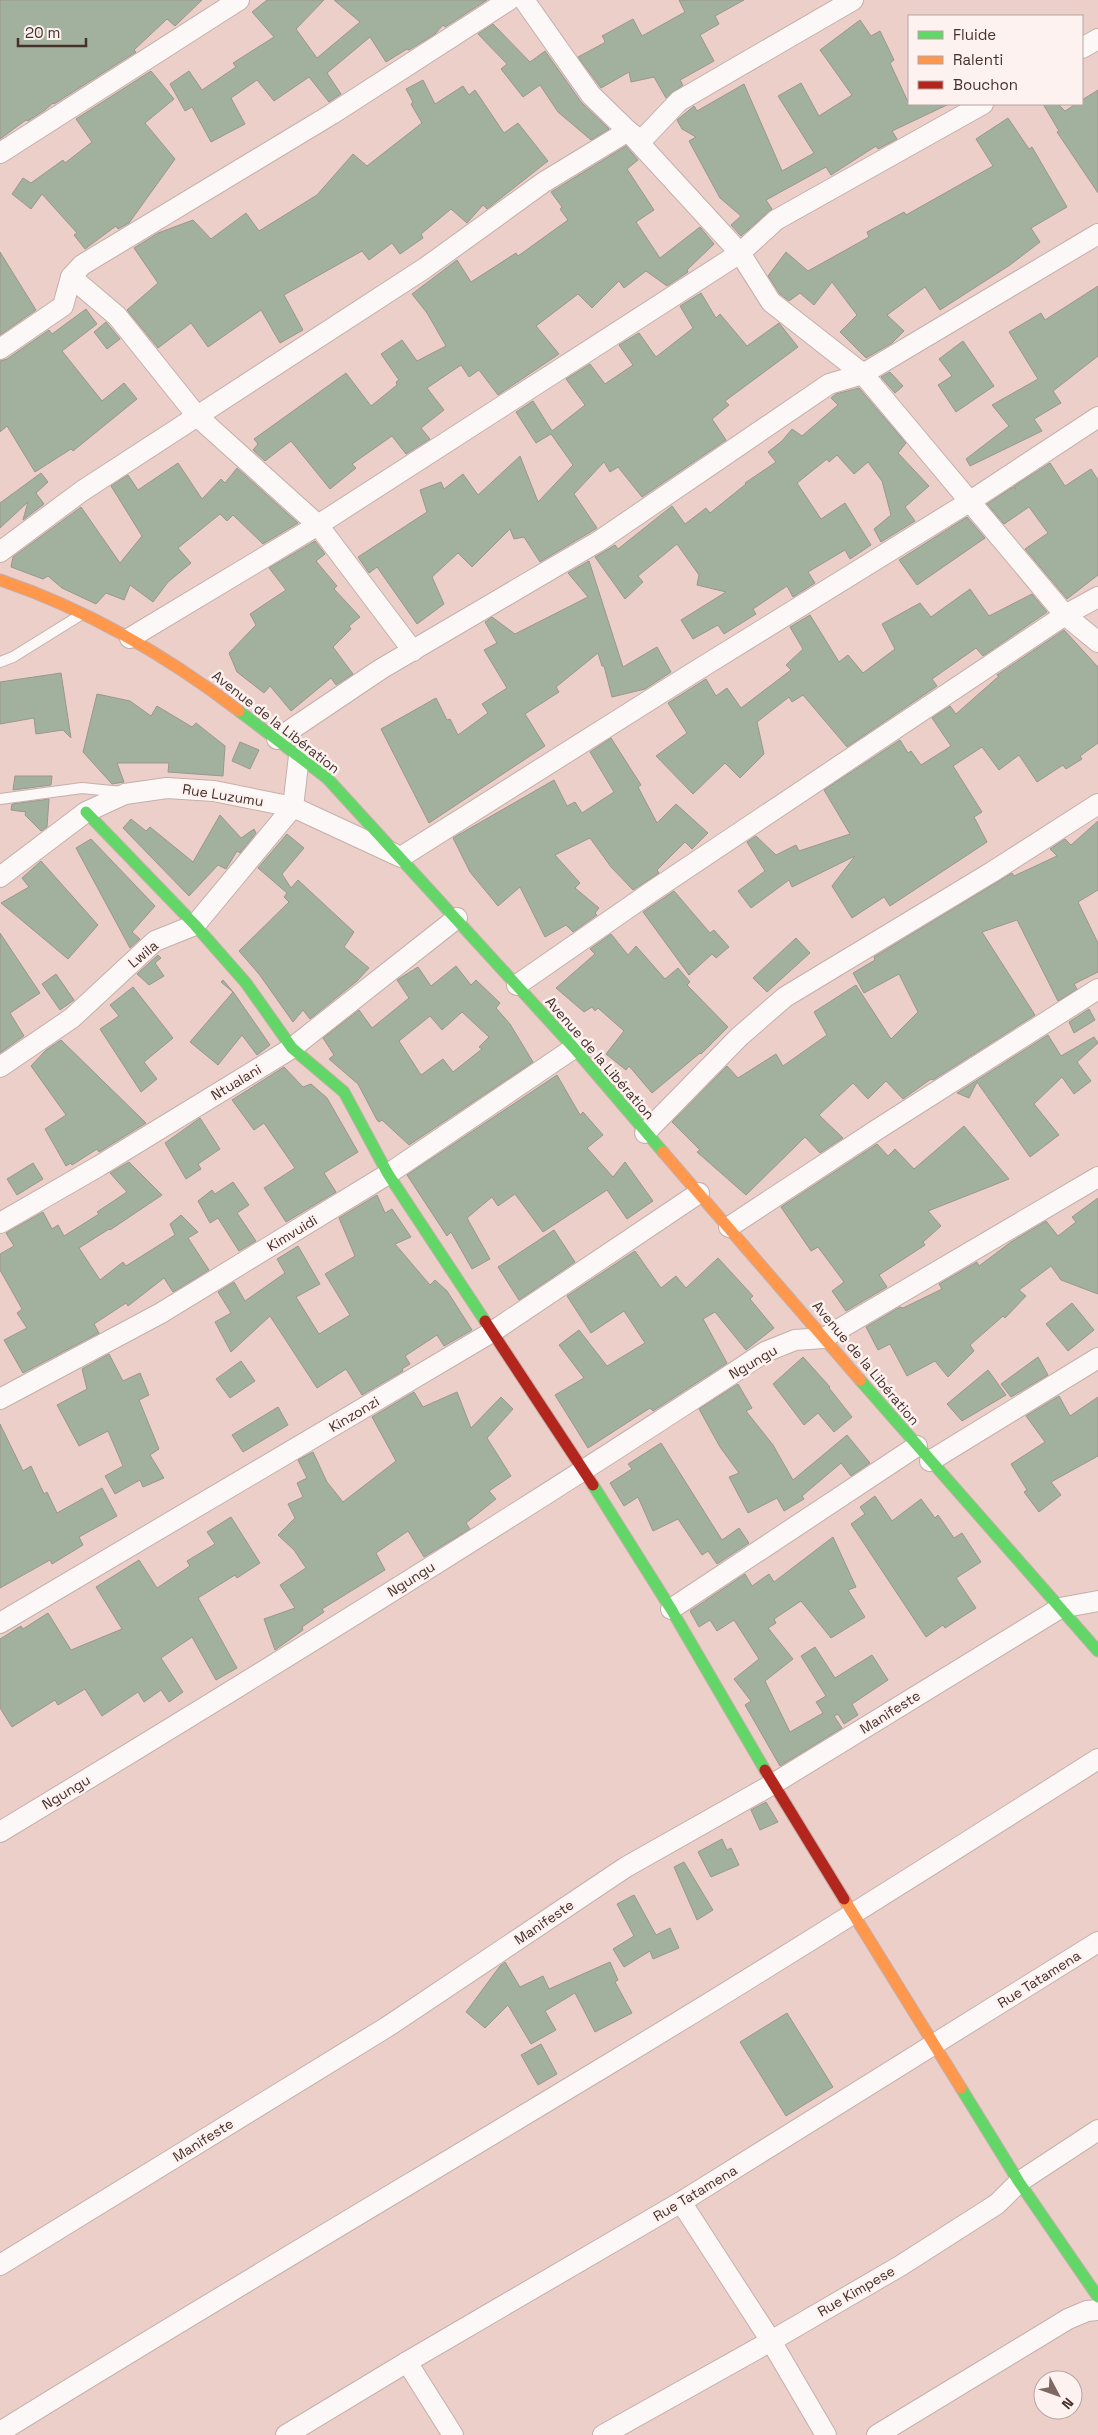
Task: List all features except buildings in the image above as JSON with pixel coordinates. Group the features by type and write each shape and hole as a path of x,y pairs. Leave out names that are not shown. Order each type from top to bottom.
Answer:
{"main road":[{"name":"Avenue de la Libération","path":"0,580 30,590 130,638 207,687 327,778 574,1048 645,1133 700,1193 923,1454 1098,1651"},
{"path":"86,812 246,983 292,1048 344,1092 388,1174 584,1471 671,1609 773,1784 855,1913 1019,2182 1098,2297"}],"street":[{"path":"0,153 239,0"},
{"path":"0,349 64,306 71,277 82,265 332,114 509,0"},
{"path":"524,0 591,94 628,131 740,254 771,302 863,374 1065,615 1098,642"},
{"path":"628,131 641,141 679,101 853,0"},
{"path":"1083,47 1098,39"},
{"path":"130,638 318,525 740,254 776,220 981,105"},
{"path":"0,552 82,491 425,268 544,182 628,131"},
{"path":"277,739 413,651 599,541 829,384 863,374 1098,234"},
{"path":"71,277 117,316 197,416 318,525 413,651"},
{"path":"401,857 969,502 1098,417"},
{"path":"517,985 651,892 1065,615 1098,597"},
{"path":"293,807 299,756"},
{"name":"Rue Luzumu","path":"0,877 86,812 124,794 167,788 214,791 293,807 401,857"},
{"path":"645,1133 739,1037 785,997 992,872 1098,804"},
{"name":"Lwila","path":"0,1067 72,1018 155,941 194,926 293,807"},
{"name":"Ntualani","path":"0,1224 292,1048 457,918"},
{"path":"729,1227 878,1129 1098,989"},
{"name":"Kimvuidi","path":"0,1399 161,1313 388,1174 574,1048"},
{"path":"824,1338 1098,1177"},
{"name":"Kinzonzi","path":"0,1622 492,1332 700,1193"},
{"name":"Ngungu","path":"0,1832 159,1736 584,1471 765,1352 795,1340 824,1338"},
{"path":"671,1609 923,1454 1098,1358"},
{"name":"Manifeste","path":"2,2259 387,2027 626,1866 773,1784 1060,1608 1098,1602"},
{"path":"0,2432 180,2320 606,2066 855,1913 1098,1759"},
{"name":"Rue Tatamena","path":"286,2435 681,2202 1098,1942"},
{"name":"Rue Kimpese","path":"603,2435 771,2341 908,2261 997,2204 1019,2182 1098,2130"},
{"path":"681,2202 771,2341 826,2435"},
{"path":"877,2435 1068,2319 1087,2311 1098,2310"},
{"path":"407,2362 454,2435"}],"lane":[{"path":"0,662 13,657 82,614"},
{"path":"0,799 82,788 131,793"}],"traffic: fast":[{"path":"239,711 327,778 574,1048 663,1152"},
{"path":"86,812 195,925 246,983 292,1048 344,1092 388,1174 485,1321"},
{"path":"860,1380 1098,1651"},
{"path":"593,1485 671,1609 765,1770"},
{"path":"961,2088 1019,2182 1098,2297"}],"traffic: slow":[{"path":"0,580 64,605 125,636 183,671 239,711"},
{"path":"663,1152 860,1380"},
{"path":"844,1899 961,2088"}],"traffic: jam":[{"path":"485,1321 593,1485"},
{"path":"765,1770 844,1899"}]}
